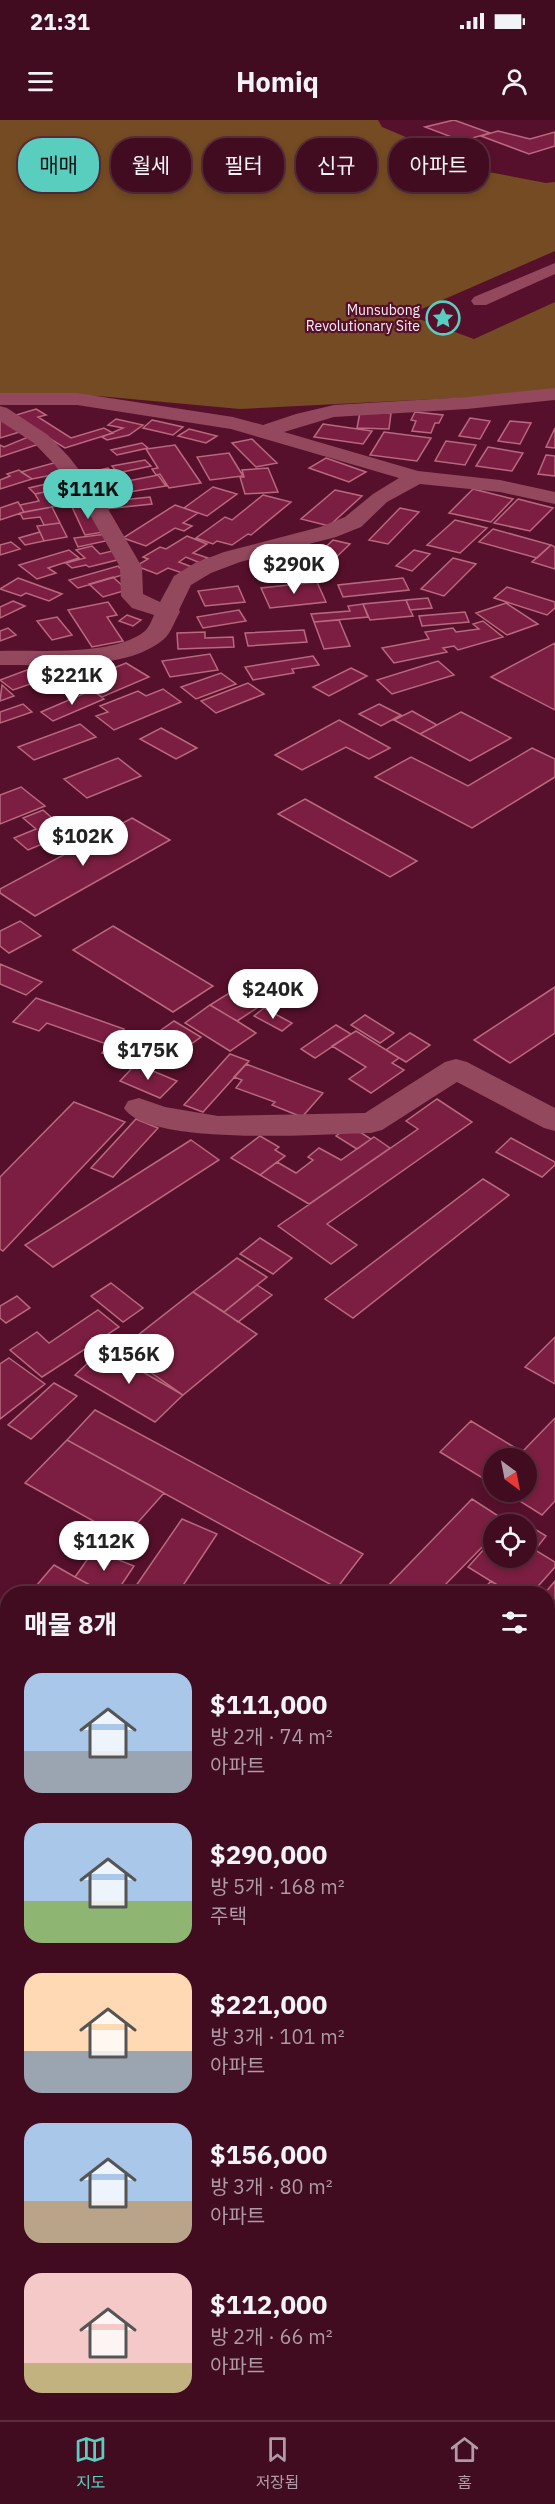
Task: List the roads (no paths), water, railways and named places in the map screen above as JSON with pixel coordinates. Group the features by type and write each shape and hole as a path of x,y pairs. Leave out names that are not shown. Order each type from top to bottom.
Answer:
{"street":[{"path":"480,301 555,268"},
{"path":"266,431 303,418 334,411 467,403 555,394"},
{"path":"0,399 76,399 233,423 416,477 500,486 555,498"},
{"path":"0,412 41,439 62,461 96,507 130,567 132,596 140,603 169,612"},
{"path":"0,658 97,655 129,650 156,634 169,612 182,581 203,568 232,557 328,532 353,522 380,498 416,477"},
{"path":"139,1108 160,1116 218,1126 371,1123 456,1069 555,1121"}],"place":[{"name":"Munsubong Revolutionary Site","path":"443,318"}]}
